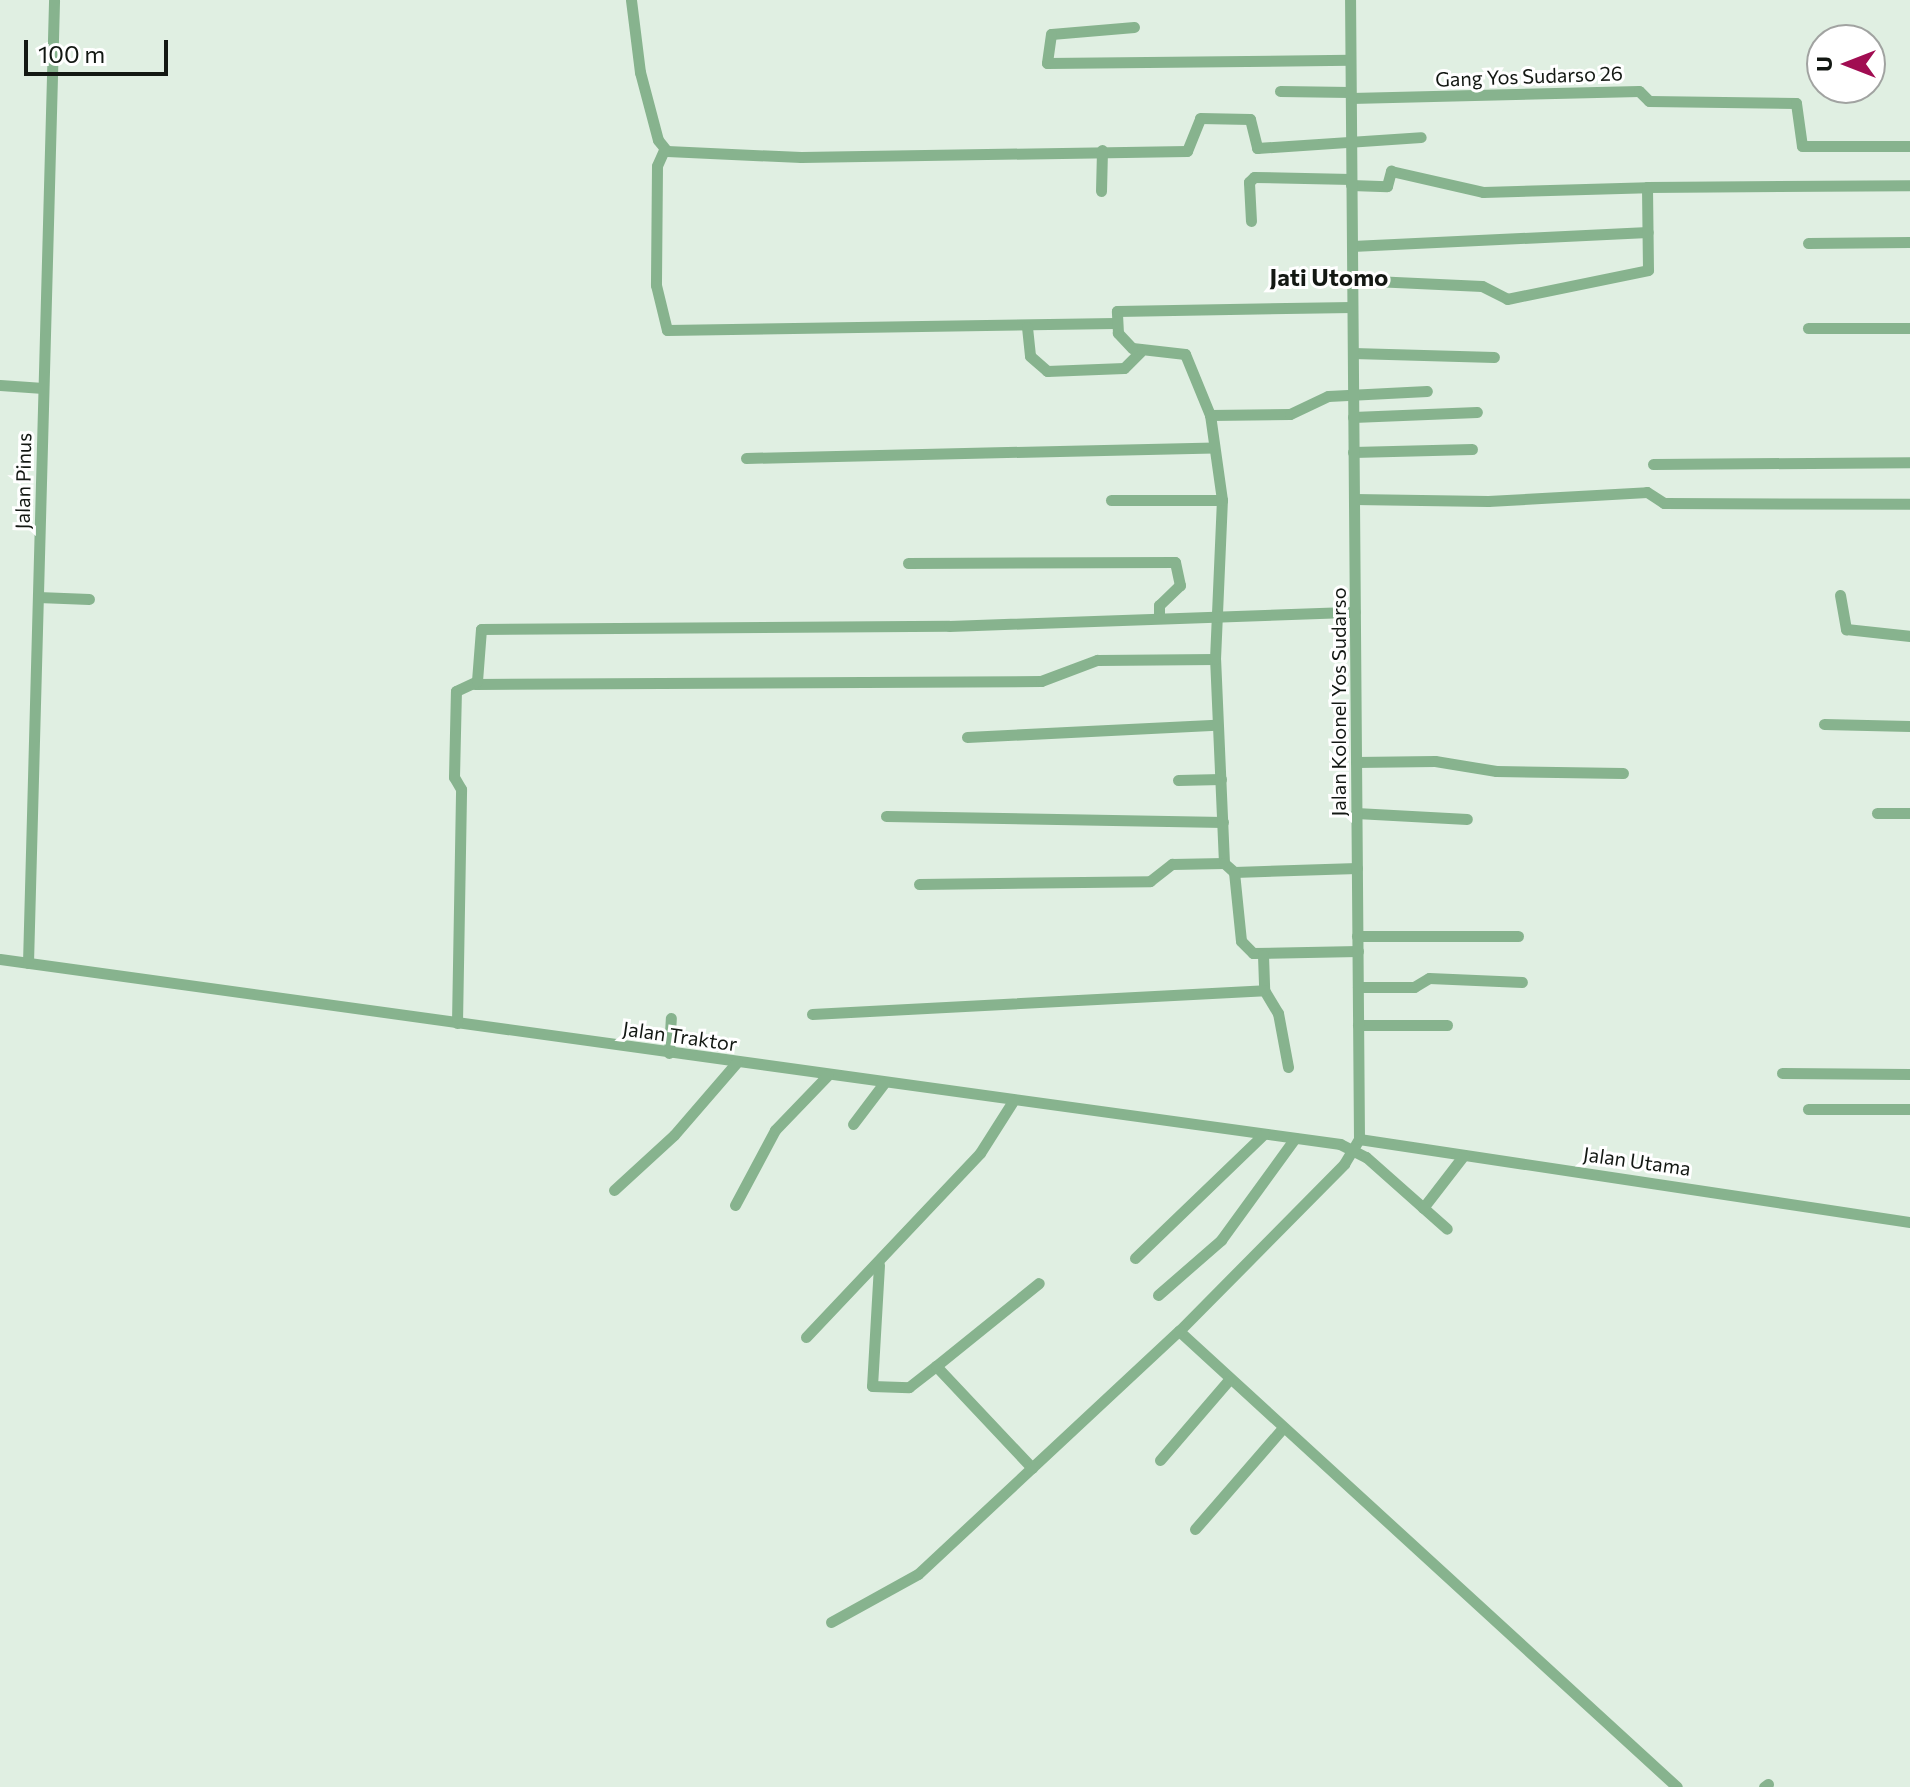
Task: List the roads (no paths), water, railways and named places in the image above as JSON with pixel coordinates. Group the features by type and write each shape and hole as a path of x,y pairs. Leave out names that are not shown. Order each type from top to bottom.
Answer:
{"street":[{"name":"Jalan Pinus","path":"28,963 54,0"},
{"path":"631,0 640,72 664,150 657,166 656,285 667,330 1027,327 1115,323"},
{"name":"Jalan Kolonel Yos Sudarso","path":"1350,0 1357,1144"},
{"path":"1134,27 1051,34 1047,63 1350,60"},
{"name":"Gang Yos Sudarso 26","path":"1280,91 1350,95 1639,91 1649,101 1800,103 1802,146 1910,146"},
{"path":"664,150 801,157 1188,151 1200,118 1250,119 1257,148 1351,146 1421,137"},
{"path":"1101,191 1102,150"},
{"path":"1251,221 1254,177 1387,186 1391,171 1483,192 1910,185"},
{"path":"1352,280 1482,286 1507,299 1648,270 1647,187"},
{"path":"1352,246 1648,232"},
{"path":"1808,243 1910,242"},
{"path":"1224,863 1215,659 1222,500 1210,415 1185,354 1140,352 1123,342 1115,323 1119,311 1352,307"},
{"path":"1027,327 1030,356 1047,371 1117,370 1140,352"},
{"path":"1808,328 1910,328"},
{"path":"1353,353 1494,357"},
{"path":"0,385 43,388"},
{"path":"1210,415 1290,414 1324,397 1427,391"},
{"path":"1353,417 1477,412"},
{"path":"746,458 1214,447"},
{"path":"1353,452 1472,449"},
{"path":"1653,464 1910,462"},
{"path":"1354,499 1488,501 1647,492 1664,503 1910,504"},
{"path":"1111,500 1222,500"},
{"path":"908,563 1175,562 1180,585 1159,605 1159,618"},
{"path":"1840,595 1846,629 1910,636"},
{"path":"38,597 89,599"},
{"path":"475,684 483,628 755,629 1355,612"},
{"path":"457,1023 461,789 454,777 456,691 475,684 1041,681 1097,660 1215,659"},
{"path":"1824,724 1910,726"},
{"path":"967,737 1216,725"},
{"path":"1356,762 1435,761 1496,771 1623,773"},
{"path":"1178,780 1221,779"},
{"path":"1356,813 1467,819"},
{"path":"1877,813 1910,813"},
{"path":"886,816 1223,822"},
{"path":"919,884 1150,881 1172,864 1224,863 1234,872 1241,941 1263,955 1358,951"},
{"path":"1234,872 1357,868"},
{"path":"1357,936 1518,936"},
{"path":"1263,955 1264,990 1278,1013 1288,1067"},
{"name":"Jalan Traktor","path":"0,959 1013,1101 1357,1144"},
{"path":"1358,987 1414,987 1429,978 1522,982"},
{"path":"812,1014 1264,990"},
{"path":"669,1053 671,1018"},
{"path":"1358,1025 1447,1025"},
{"path":"614,1190 674,1135 737,1062"},
{"path":"1782,1073 1910,1074"},
{"path":"735,1205 775,1130 828,1075"},
{"path":"853,1124 884,1083"},
{"path":"806,1337 879,1265 947,1182 980,1153 1013,1101"},
{"path":"1808,1109 1910,1109"},
{"path":"1135,1258 1264,1134"},
{"path":"1158,1295 1221,1240 1295,1138"},
{"path":"831,1622 918,1574 1179,1331 1357,1144 1447,1229"},
{"name":"Jalan Utama","path":"1357,1144 1464,1155 1910,1222"},
{"path":"1423,1208 1464,1155"},
{"path":"879,1265 872,1386 909,1387 1039,1283"},
{"path":"1179,1331 1228,1381 1677,1787"},
{"path":"936,1366 1032,1468"},
{"path":"1160,1460 1228,1381"},
{"path":"1195,1529 1282,1429"}],"district":[{"name":"Jati Utomo","path":"1329,277"}]}
